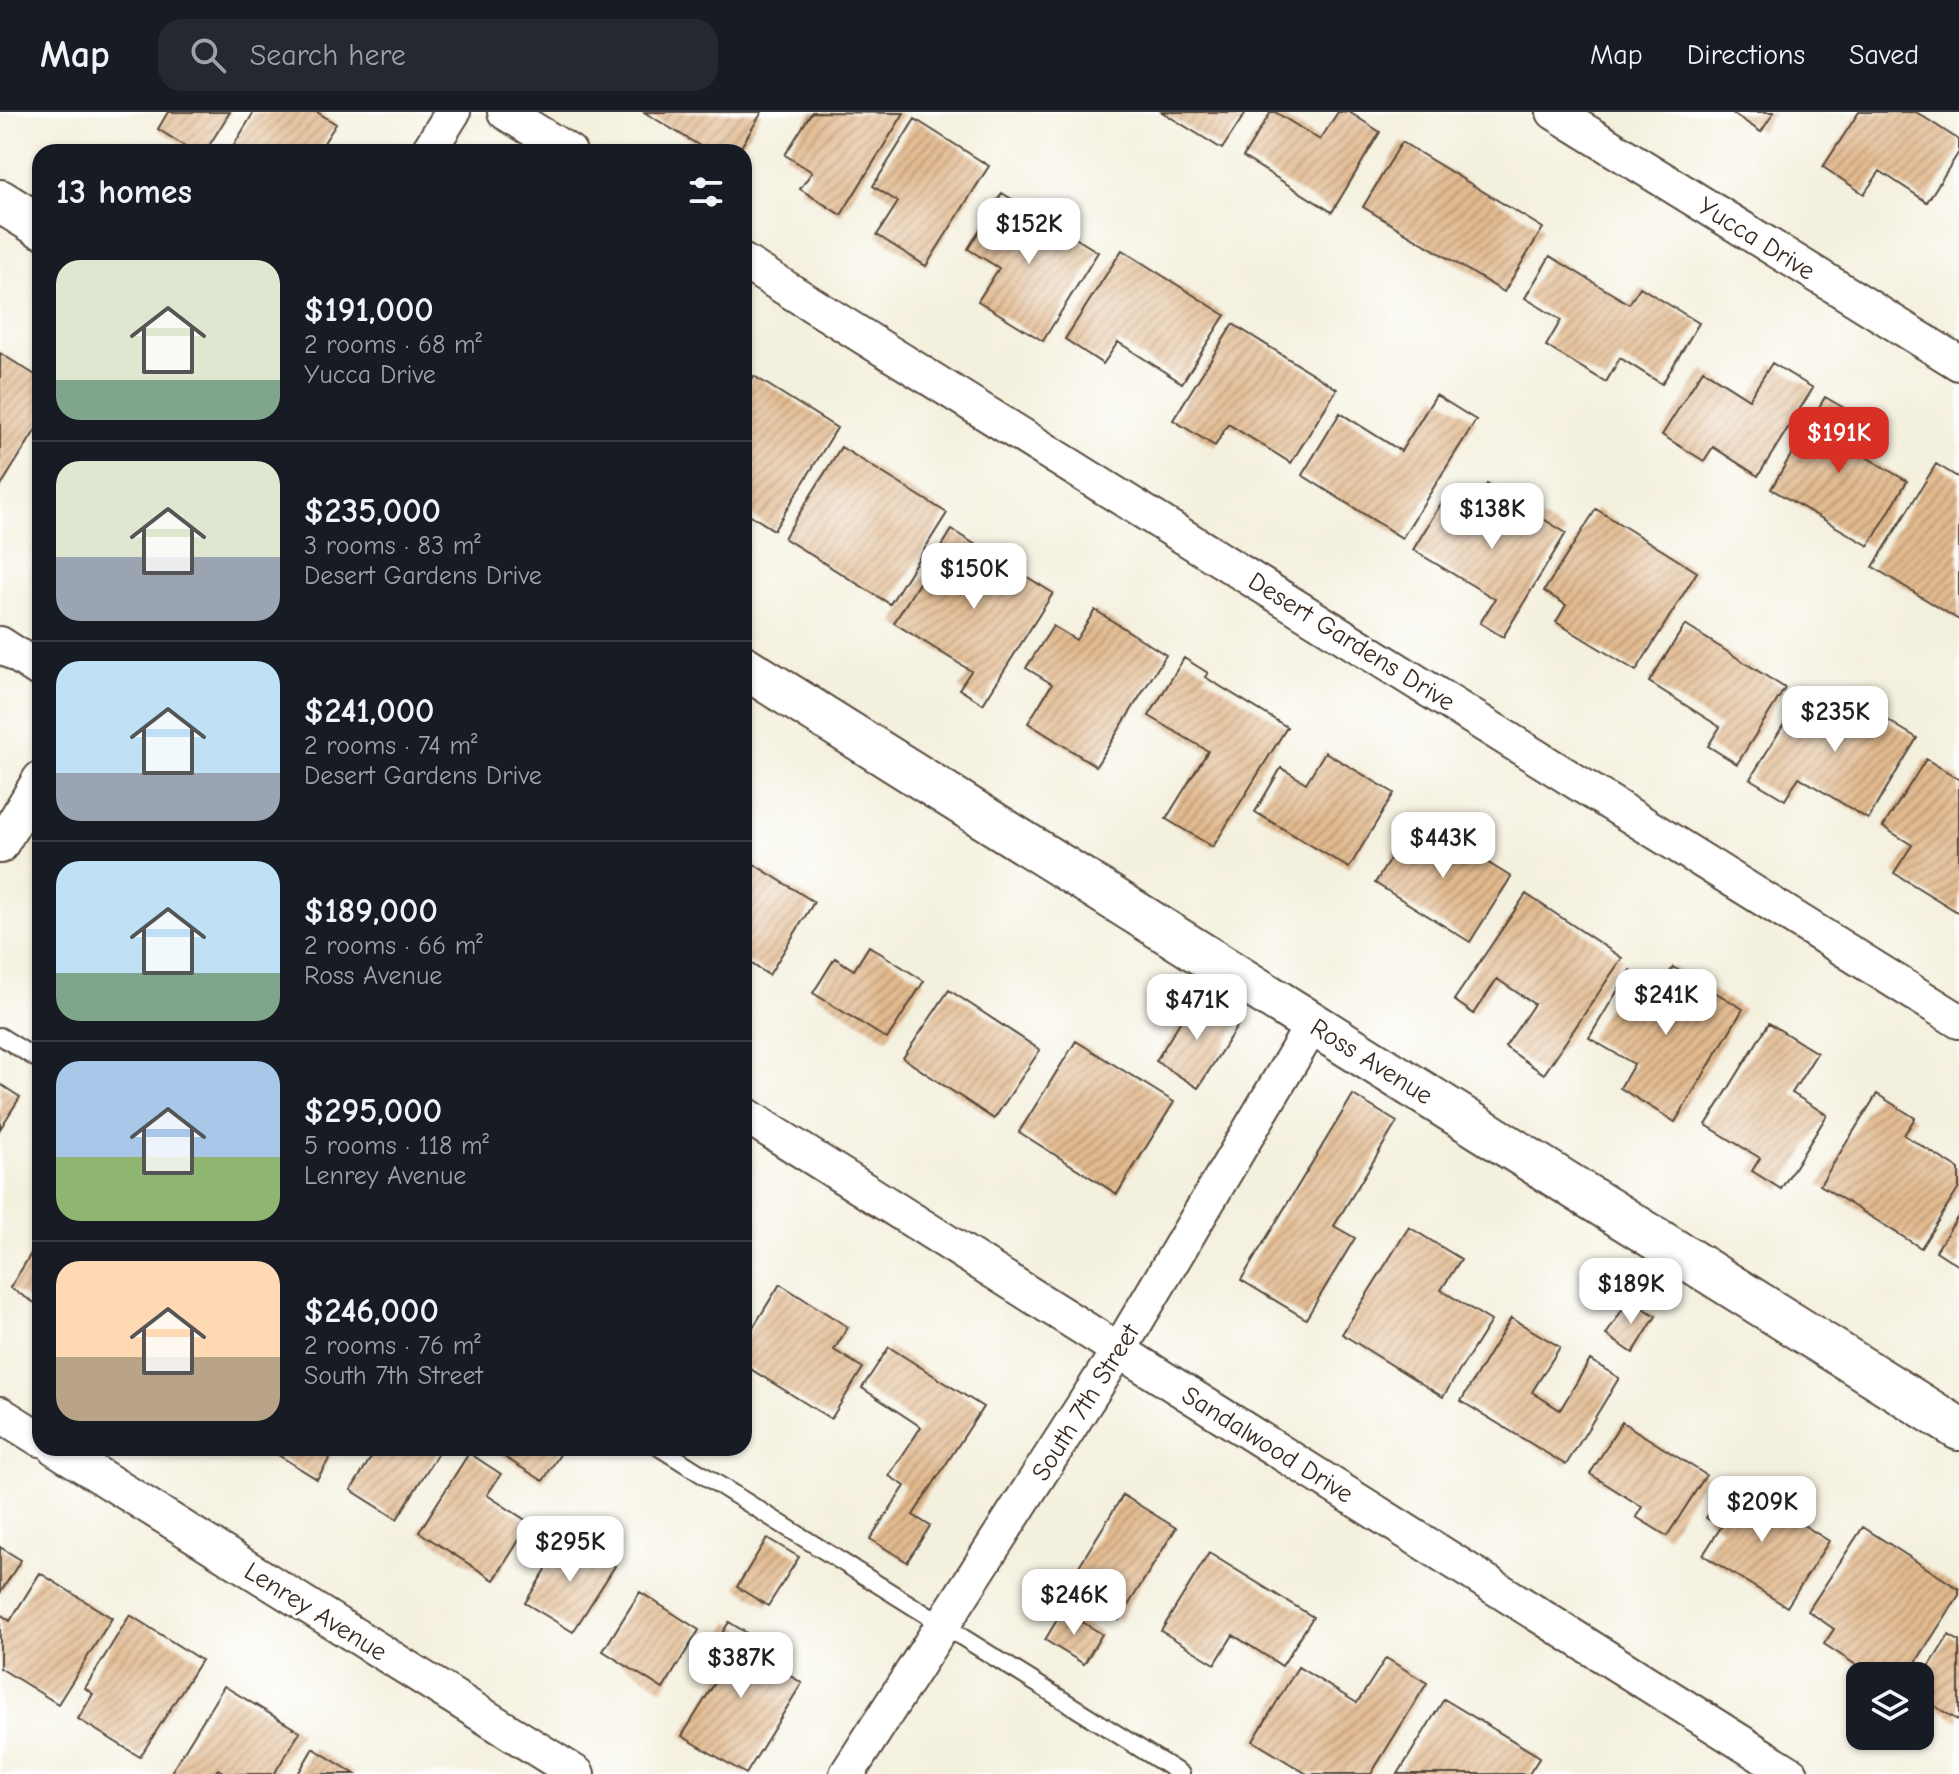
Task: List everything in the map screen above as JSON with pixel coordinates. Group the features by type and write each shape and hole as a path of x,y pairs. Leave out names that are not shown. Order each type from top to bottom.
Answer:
{"street":[{"path":"433,144 453,112"},
{"path":"505,112 556,144"},
{"name":"Yucca Drive","path":"1554,112 1959,363"},
{"path":"0,201 32,221"},
{"name":"Desert Gardens Drive","path":"752,267 1959,1021"},
{"path":"0,644 32,665"},
{"name":"Ross Avenue","path":"752,672 1959,1429"},
{"path":"0,846 32,792"},
{"name":"South 7th Street","path":"847,1774 1119,1350 1313,1024"},
{"name":"Sandalwood Drive","path":"752,1119 1791,1774"},
{"path":"0,1414 32,1434"},
{"name":"Lenrey Avenue","path":"68,1456 577,1774"}],"lane":[{"path":"0,1036 32,1056"},
{"path":"673,1456 1181,1774"}],"building":[{"path":"168,112 230,112 210,144 181,144 158,129"},
{"path":"254,112 317,112 336,124 323,144 234,144"},
{"path":"644,112 762,112 743,144 697,144"},
{"path":"812,112 904,113 841,215 800,189 812,172 785,155"},
{"path":"1162,112 1246,112 1222,149"},
{"path":"1271,112 1320,140 1338,112 1349,112 1380,132 1332,212 1243,157"},
{"path":"1731,112 1774,112 1761,132"},
{"path":"1859,112 1916,112 1959,140 1959,152 1927,202 1880,171 1864,194 1823,167"},
{"path":"915,119 989,166 926,266 877,235 898,202 873,186"},
{"path":"1402,142 1543,228 1504,292 1363,207"},
{"path":"1002,193 1098,252 1043,341 978,301 999,268 968,249"},
{"path":"1122,250 1225,315 1182,383 1118,342 1103,364 1065,339"},
{"path":"1550,256 1629,304 1640,287 1699,323 1662,384 1620,358 1606,382 1546,346 1561,320 1525,298"},
{"path":"1233,324 1337,389 1291,463 1228,424 1215,446 1173,420"},
{"path":"0,353 32,373 32,436 0,487"},
{"path":"1772,363 1813,388 1758,476 1713,447 1704,461 1662,435 1703,370 1749,399"},
{"path":"754,376 837,428 774,530 752,516"},
{"path":"1436,395 1476,420 1402,538 1302,475 1340,413 1401,451"},
{"path":"1825,397 1870,423 1854,450 1907,481 1869,546 1771,489"},
{"path":"841,447 947,513 890,604 784,538"},
{"path":"1936,464 1959,478 1959,620 1873,567"},
{"path":"1487,484 1566,533 1503,637 1480,623 1495,599 1413,550 1445,497 1470,513"},
{"path":"1596,509 1697,572 1636,671 1556,622 1566,605 1544,591"},
{"path":"952,530 1053,593 983,704 959,689 971,671 894,623"},
{"path":"1095,610 1166,655 1096,766 1028,723 1052,684 1026,668 1053,626 1076,640"},
{"path":"1685,625 1785,688 1737,764 1708,746 1720,727 1649,682"},
{"path":"1184,658 1208,673 1205,677 1287,727 1213,847 1166,819 1208,751 1149,716"},
{"path":"1805,690 1850,718 1859,703 1917,738 1868,819 1799,777 1785,800 1750,779"},
{"path":"1325,752 1394,793 1349,868 1255,812 1281,768 1306,783"},
{"path":"1926,759 1959,779 1959,913 1894,873 1912,845 1883,827"},
{"path":"1416,818 1511,877 1470,942 1375,883"},
{"path":"752,863 814,902 769,975 752,964"},
{"path":"1526,894 1622,958 1544,1074 1505,1047 1534,1004 1497,979 1474,1014 1454,1000"},
{"path":"869,946 924,981 887,1039 813,993 835,958 854,970"},
{"path":"1673,967 1743,1009 1675,1122 1620,1088 1634,1064 1589,1038 1630,970 1660,988"},
{"path":"949,990 1040,1050 994,1119 903,1058"},
{"path":"1196,996 1239,1023 1198,1088 1156,1061"},
{"path":"1769,1023 1817,1053 1792,1093 1827,1115 1781,1189 1752,1171 1760,1158 1706,1125"},
{"path":"1076,1041 1174,1102 1117,1194 1019,1132"},
{"path":"0,1084 20,1097 0,1129"},
{"path":"1877,1094 1915,1118 1904,1135 1959,1169 1959,1188 1921,1248 1820,1185"},
{"path":"1353,1095 1397,1122 1334,1226 1355,1238 1306,1319 1241,1280"},
{"path":"1959,1215 1959,1266 1936,1251"},
{"path":"1409,1227 1461,1259 1441,1290 1491,1321 1443,1397 1342,1334"},
{"path":"32,1252 32,1301 10,1288"},
{"path":"780,1284 848,1327 834,1350 863,1368 831,1419 752,1370 752,1329"},
{"path":"1629,1299 1656,1316 1633,1353 1606,1335"},
{"path":"1511,1318 1560,1347 1532,1392 1560,1410 1590,1360 1619,1378 1566,1465 1461,1401"},
{"path":"889,1347 983,1407 913,1515 930,1526 907,1562 870,1539 905,1486 889,1476 921,1427 862,1388"},
{"path":"1622,1422 1706,1475 1667,1536 1636,1517 1642,1507 1590,1474"},
{"path":"280,1456 331,1456 317,1479"},
{"path":"372,1456 436,1456 397,1519 351,1490"},
{"path":"467,1456 474,1456 501,1474 487,1495 530,1523 494,1580 419,1532"},
{"path":"503,1456 559,1456 543,1481"},
{"path":"1730,1479 1829,1541 1787,1607 1703,1555 1721,1527 1706,1518"},
{"path":"1123,1495 1176,1528 1119,1620 1066,1587"},
{"path":"1863,1527 1959,1589 1959,1595 1916,1662 1852,1662 1824,1644 1834,1629 1808,1611"},
{"path":"567,1536 615,1566 573,1632 525,1603"},
{"path":"767,1538 799,1557 768,1606 737,1587"},
{"path":"0,1547 21,1560 0,1593"},
{"path":"1209,1553 1313,1617 1282,1666 1233,1635 1215,1664 1161,1631"},
{"path":"40,1573 112,1618 58,1704 0,1668 0,1614 10,1621"},
{"path":"640,1592 699,1630 663,1689 603,1651"},
{"path":"1063,1610 1102,1634 1084,1664 1045,1640"},
{"path":"130,1615 201,1660 140,1757 78,1719 93,1694 85,1688"},
{"path":"729,1622 769,1647 762,1658 802,1683 746,1774 682,1736 721,1673 704,1662"},
{"path":"1949,1635 1959,1641 1959,1721 1934,1706 1932,1662"},
{"path":"1386,1658 1427,1683 1371,1774 1307,1774 1253,1741 1298,1667 1357,1703"},
{"path":"224,1686 300,1732 274,1774 226,1774 218,1769 214,1774 170,1774"},
{"path":"1444,1699 1540,1757 1529,1774 1398,1774"},
{"path":"313,1748 355,1774 298,1774"}]}
